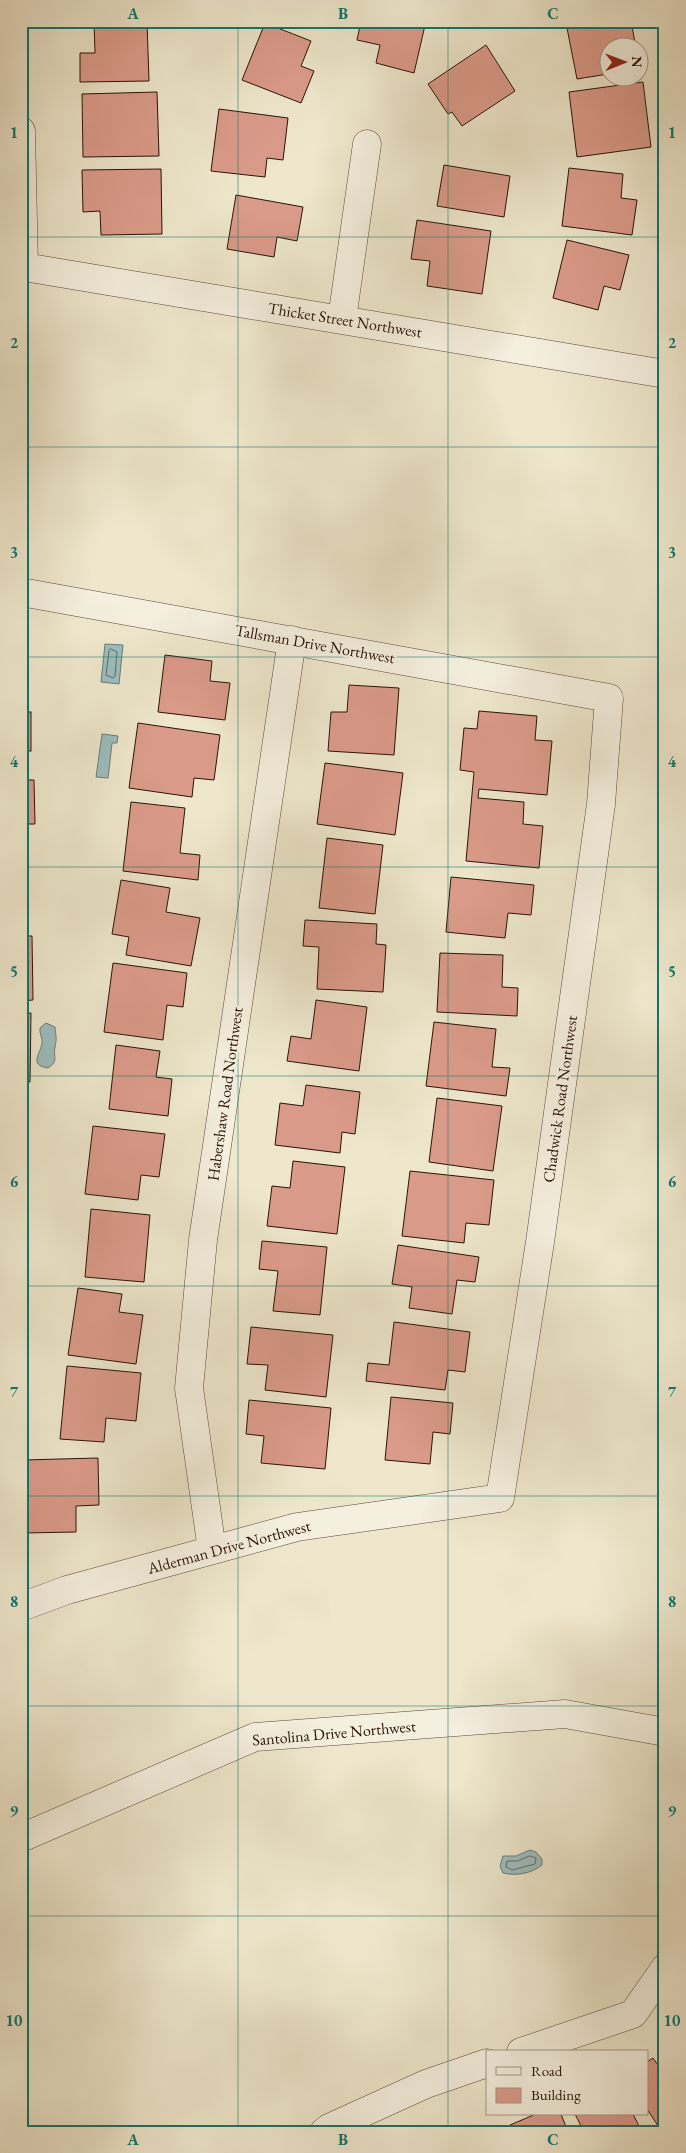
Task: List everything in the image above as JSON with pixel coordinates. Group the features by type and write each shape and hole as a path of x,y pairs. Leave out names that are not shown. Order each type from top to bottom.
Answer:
{"street":[{"name":"Thicket Street Northwest","path":"21,131 24,267 342,319 664,368"},
{"path":"342,319 367,144"},
{"name":"Tallsman Drive Northwest","path":"21,592 609,698"},
{"name":"Habershaw Road Northwest","path":"212,1550 189,1388 203,1240 292,640"},
{"name":"Chadwick Road Northwest","path":"500,1498 540,1242 601,804 609,698"},
{"name":"Alderman Drive Northwest","path":"21,1607 67,1590 297,1527 500,1498"},
{"name":"Santolina Drive Northwest","path":"21,1838 255,1737 564,1714 665,1732"},
{"path":"527,2050 633,2014 665,1968"},
{"path":"324,2132 426,2084 486,2063"}],"water":[{"path":"105,644 123,645 119,684 101,682"},
{"path":"102,734 118,736 117,743 112,743 108,778 96,777"},
{"path":"46,1023 55,1027 56,1037 55,1061 48,1068 38,1064 37,1061 42,1043 40,1028"},
{"path":"530,1850 536,1852 542,1859 542,1865 523,1874 503,1873 500,1866 503,1856 516,1856"}],"building":[{"path":"94,21 147,21 149,81 80,82 80,53 95,53"},
{"path":"361,21 426,21 414,73 376,63 380,45 357,40"},
{"path":"603,21 631,21 634,38 598,38 598,76 577,79 567,28"},
{"path":"265,23 311,41 301,66 314,71 301,103 242,80"},
{"path":"486,45 515,91 462,126 452,112 448,114 428,84"},
{"path":"599,88 644,88 651,147 577,157 569,92"},
{"path":"157,92 159,156 83,157 82,94"},
{"path":"219,109 288,118 283,160 267,158 265,177 211,171"},
{"path":"444,165 510,176 504,217 437,206"},
{"path":"569,168 623,174 621,198 637,200 632,235 562,226"},
{"path":"161,169 162,234 101,235 100,211 83,212 82,170"},
{"path":"236,195 303,207 297,241 277,237 274,257 227,249"},
{"path":"417,220 491,231 482,294 427,286 430,261 411,259"},
{"path":"567,240 629,255 620,290 604,286 598,310 553,298"},
{"path":"21,636 26,636 27,693 21,693"},
{"path":"165,655 212,661 210,681 230,683 225,720 158,712"},
{"path":"349,685 399,688 394,755 328,751 331,712 347,712"},
{"path":"479,711 537,716 535,740 552,741 547,795 479,789 478,798 524,802 523,824 543,826 539,868 466,861 474,772 460,770 464,728 477,729"},
{"path":"21,712 31,712 31,751 21,751"},
{"path":"138,723 220,735 214,780 194,778 192,797 129,788"},
{"path":"325,763 403,773 395,835 317,824"},
{"path":"21,780 34,780 35,824 21,824"},
{"path":"131,802 185,808 180,853 200,855 198,880 123,871"},
{"path":"327,838 383,845 375,914 319,908"},
{"path":"451,877 534,885 531,915 508,913 505,938 446,932"},
{"path":"121,880 170,888 166,912 200,918 191,966 126,955 129,937 112,934"},
{"path":"305,920 377,924 376,944 386,945 383,992 317,989 319,947 303,946"},
{"path":"21,936 32,936 33,1000 21,1001"},
{"path":"440,953 503,955 502,987 518,988 517,1016 437,1012"},
{"path":"113,963 187,973 183,1007 167,1005 163,1040 104,1032"},
{"path":"316,1000 367,1007 359,1071 287,1061 291,1036 311,1039"},
{"path":"21,1013 31,1013 30,1082 21,1082"},
{"path":"434,1022 496,1029 492,1067 510,1068 506,1096 426,1086"},
{"path":"116,1045 160,1051 156,1077 172,1079 168,1116 109,1109"},
{"path":"306,1085 360,1092 355,1134 342,1132 340,1153 275,1145 280,1103 303,1106"},
{"path":"437,1098 502,1106 493,1171 429,1162"},
{"path":"93,1126 165,1134 159,1177 141,1175 138,1200 85,1194"},
{"path":"293,1161 345,1167 337,1234 267,1226 272,1186 290,1188"},
{"path":"410,1171 494,1180 489,1225 466,1223 464,1243 402,1236"},
{"path":"91,1209 150,1215 144,1282 85,1277"},
{"path":"262,1241 327,1247 320,1315 273,1311 278,1271 259,1269"},
{"path":"398,1245 479,1257 475,1282 457,1280 452,1314 409,1308 412,1287 392,1284"},
{"path":"78,1288 122,1294 119,1312 143,1315 136,1364 68,1355"},
{"path":"394,1322 470,1332 465,1372 448,1370 445,1390 366,1381 368,1363 389,1365"},
{"path":"251,1327 333,1335 326,1397 265,1390 268,1365 247,1364"},
{"path":"67,1366 141,1373 136,1421 106,1418 104,1442 60,1439"},
{"path":"391,1397 453,1403 450,1434 433,1432 430,1464 385,1460"},
{"path":"249,1400 331,1408 325,1469 261,1463 264,1436 246,1434"},
{"path":"98,1458 99,1505 76,1506 76,1532 24,1533 23,1460"},
{"path":"653,2058 665,2075 665,2132 662,2132 648,2111 648,2061"},
{"path":"531,2116 562,2116 568,2132 512,2132 510,2125"},
{"path":"576,2116 634,2116 641,2130 637,2132 584,2132"},
{"path":"495,2126 495,2132 451,2132 451,2127"}]}
